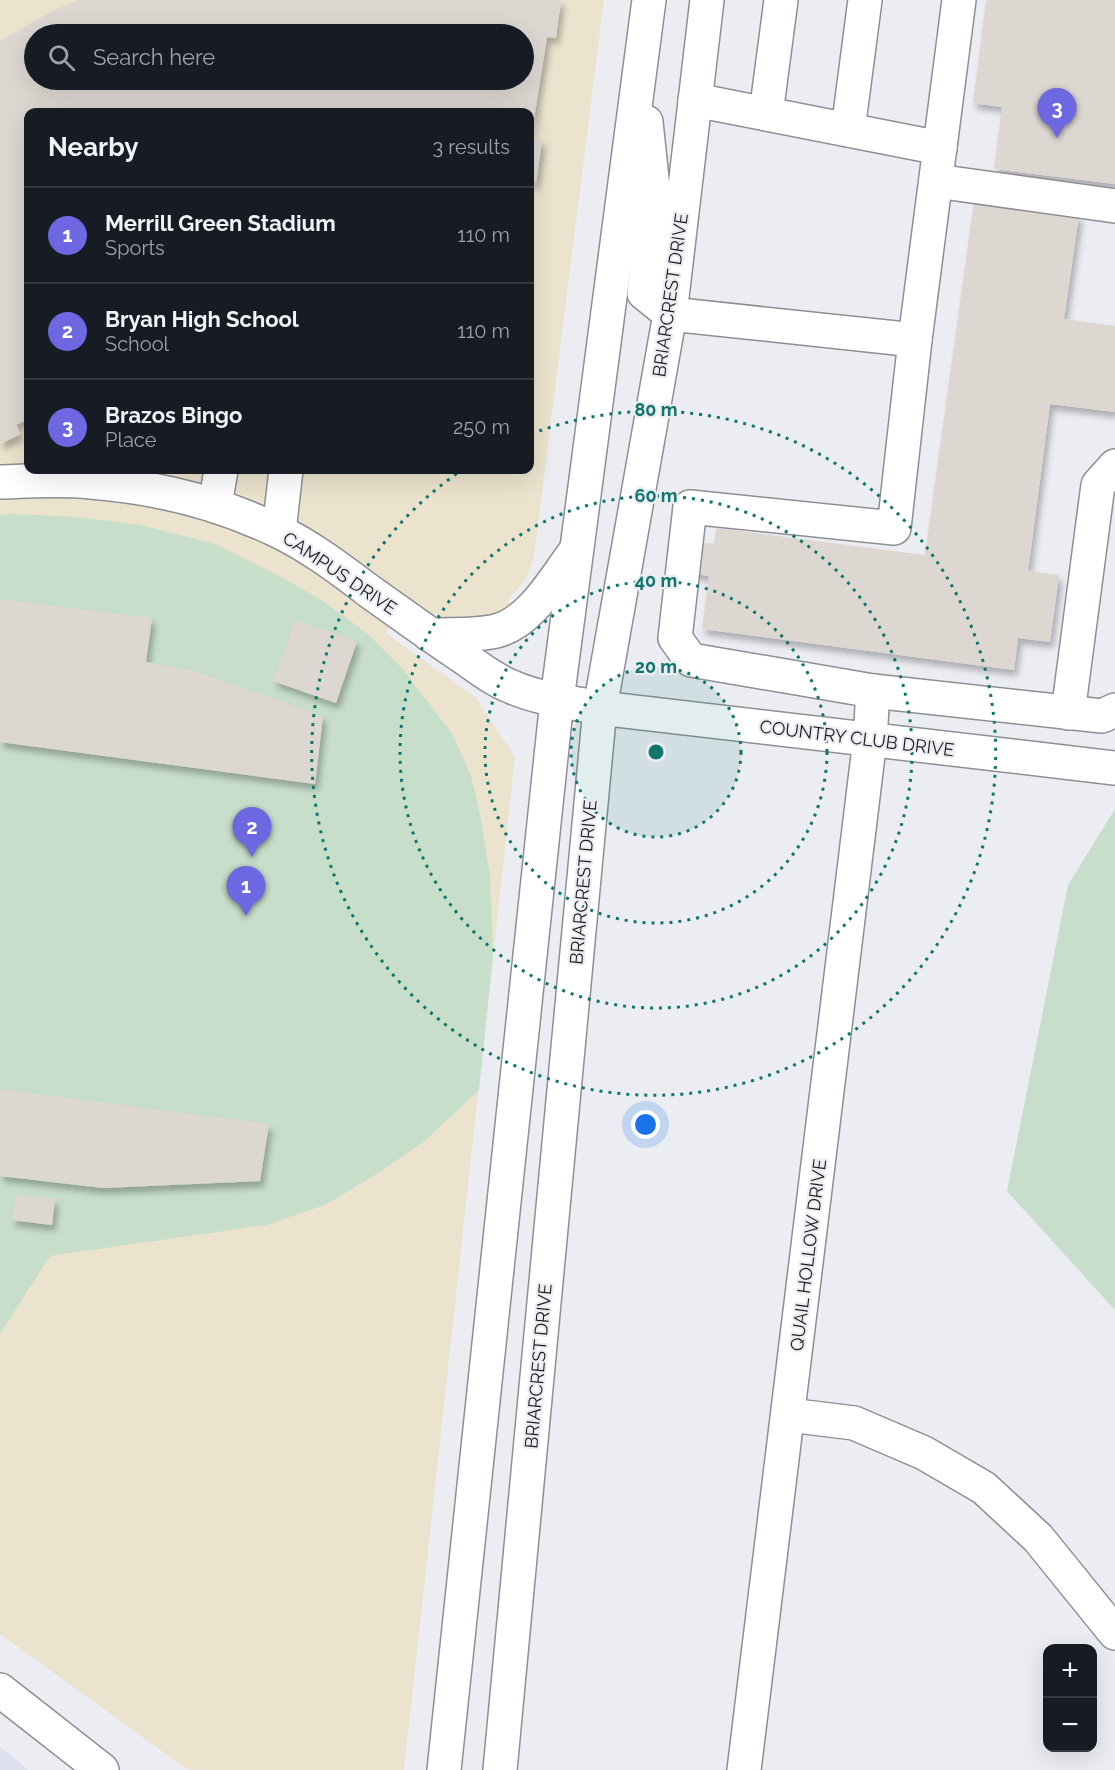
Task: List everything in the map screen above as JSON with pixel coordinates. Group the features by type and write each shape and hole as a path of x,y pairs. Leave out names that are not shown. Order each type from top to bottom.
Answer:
{"main road":[{"path":"444,1770 557,700 650,0"},
{"name":"BRIARCREST DRIVE","path":"500,1770 600,708 670,314 707,0"},
{"path":"766,114 781,0"},
{"path":"848,130 865,0"},
{"path":"959,0 915,340 894,528 690,507 675,638 692,660 873,692 1102,716 1115,710"},
{"path":"640,69 654,198 644,293 670,314 915,340"},
{"path":"695,100 940,148"},
{"path":"936,181 1115,206"},
{"path":"1068,713 1098,485 1115,466"},
{"path":"215,506 220,474"},
{"path":"279,531 286,474"},
{"name":"CAMPUS DRIVE","path":"0,483 44,480 89,481 134,486 215,506 279,531 343,571 500,682 513,688 557,700"},
{"path":"430,634 497,631 523,618 542,597 577,549"},
{"name":"QUAIL HOLLOW DRIVE","path":"744,1770 870,739 873,692"},
{"name":"COUNTRY CLUB DRIVE","path":"557,700 600,708 1115,768"},
{"path":"789,1414 854,1423 924,1453 984,1488 1038,1538 1115,1633"},
{"path":"0,1690 102,1770"}],"shaded area":[{"path":"0,0 604,0 534,557 527,577 508,599 513,606 478,620 453,622 429,612 404,595 386,633 476,698 515,757 404,1770 191,1770 0,1634"},
{"path":"0,1747 29,1770 0,1770"}],"green space":[{"path":"0,515 77,517 140,525 215,544 323,601 368,634 402,668 453,735 471,776 490,875 493,957 479,1090 426,1140 383,1170 327,1204 267,1225 50,1256 0,1334"},
{"path":"1115,809 1115,1310 1007,1191 1068,885"}],"building":[{"path":"78,0 561,0 556,38 547,37 534,119 534,108 24,108 24,421 16,425 21,434 0,444 0,41 24,27 24,90 534,90 534,24 30,24"},
{"path":"986,0 1115,0 1115,184 994,169 1002,107 973,103"},
{"path":"534,139 542,141 536,183 534,183"},
{"path":"974,201 1079,215 1064,319 1115,326 1115,412 1050,404 1028,571 1059,575 1050,642 1018,638 1014,670 702,629 709,576 689,573 694,541 714,544 716,528 925,555"},
{"path":"0,599 152,618 146,662 195,671 323,716 315,784 0,742"},
{"path":"295,620 357,641 336,703 273,681"},
{"path":"0,1089 269,1124 260,1181 103,1188 0,1176"},
{"path":"16,1194 55,1199 52,1225 12,1220"}],"place":[{"name":"Brazos Bingo","path":"1057,138"},
{"name":"Bryan High School","path":"252,857"},
{"name":"Merrill Green Stadium","path":"246,916"}]}
